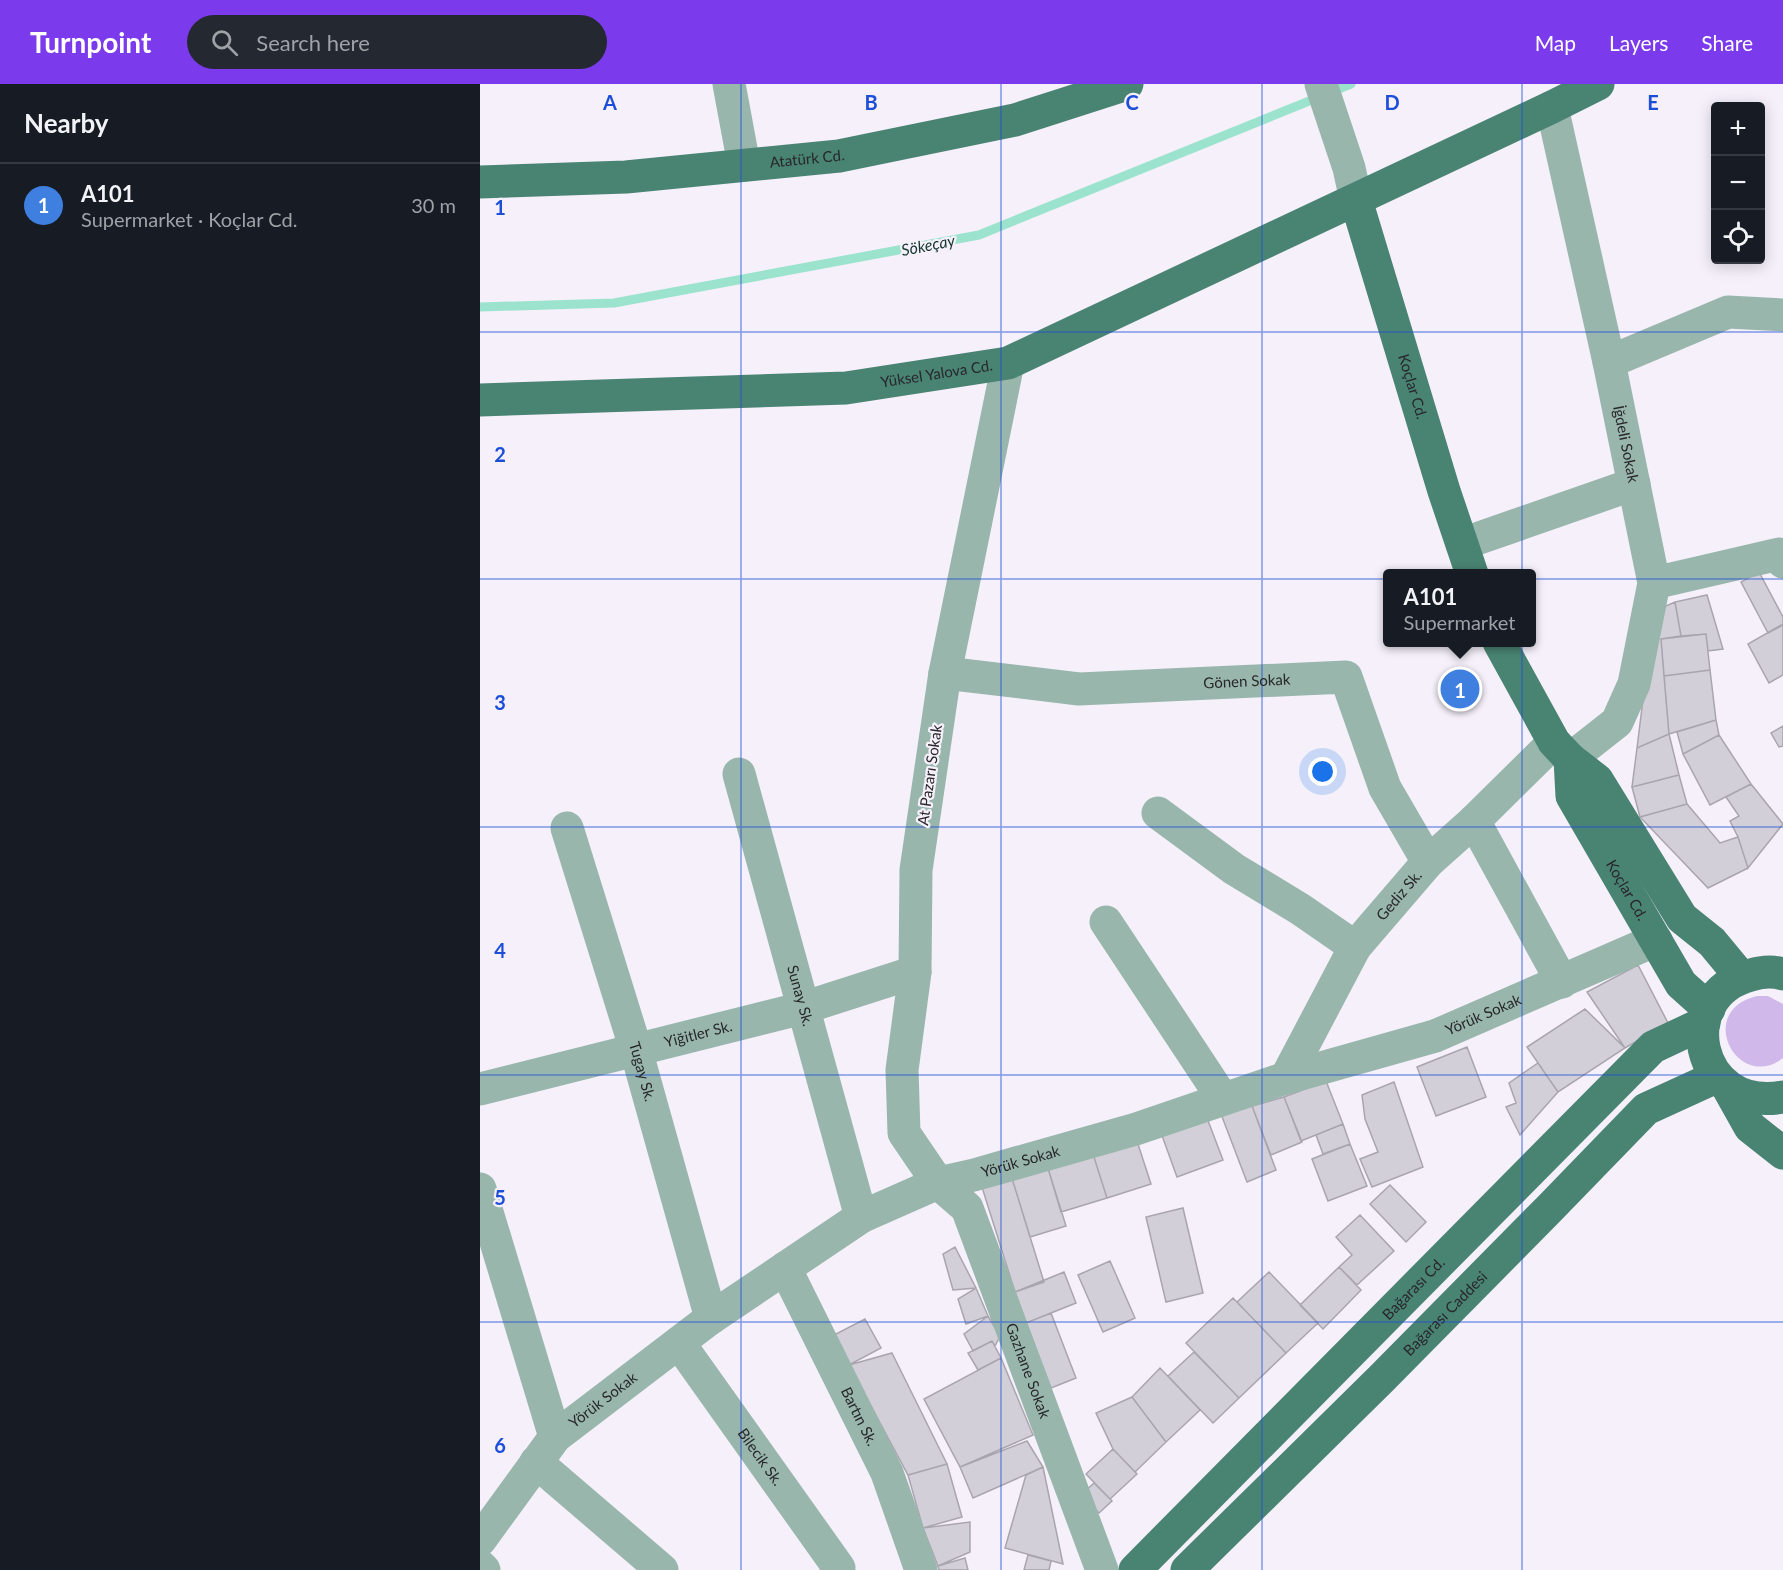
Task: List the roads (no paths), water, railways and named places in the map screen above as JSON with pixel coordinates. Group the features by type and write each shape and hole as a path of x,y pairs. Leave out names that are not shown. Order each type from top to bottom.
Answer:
{"main road":[{"name":"Atatürk Cd.","path":"480,182 626,177 839,156 1015,120 1127,84"},
{"name":"Yüksel Yalova Cd.","path":"480,400 846,388 1008,363 1598,84"},
{"name":"Koçlar Cd.","path":"1356,200 1444,491 1467,559"},
{"name":"Koçlar Cd.","path":"1502,647 1562,751 1572,796 1681,984 1706,1016"},
{"name":"Koçlar Cd.","path":"1562,751 1597,780 1682,918 1712,942 1742,977"},
{"path":"1782,966 1742,977 1728,985 1717,996 1706,1016 1702,1039 1706,1055 1750,1127 1783,1153"},
{"name":"Bağarası Cd.","path":"1135,1570 1653,1047 1706,1016"},
{"path":"1721,1081 1746,1096 1767,1100 1783,1097"},
{"name":"Bağarası Caddesi","path":"1187,1570 1390,1370 1646,1109 1721,1081"}],"street":[{"path":"729,84 744,165"},
{"path":"1321,84 1349,168 1356,200"},
{"name":"İğdeli Sokak","path":"1552,107 1609,362 1654,583 1634,684 1617,722 1562,751"},
{"path":"1609,362 1728,312 1783,315"},
{"name":"At Pazarı Sokak","path":"938,1183 904,1133 902,1070 915,972 916,870 945,673 1008,363"},
{"path":"1467,559 1634,484"},
{"path":"1654,583 1779,554 1783,562"},
{"name":"Gönen Sokak","path":"945,673 1079,689 1346,677 1385,788 1428,862"},
{"name":"Gediz Sk.","path":"1286,1078 1354,947 1428,862 1474,821 1562,751"},
{"name":"Sunay Sk.","path":"739,774 861,1217"},
{"path":"1158,813 1234,869 1300,909 1354,947"},
{"path":"1474,821 1562,982"},
{"name":"Tugay Sk.","path":"567,828 636,1050 711,1318"},
{"path":"1106,922 1222,1100"},
{"name":"Yörük Sokak","path":"480,1540 545,1450 711,1318 861,1217 938,1183 1136,1129 1286,1078 1435,1036 1656,940"},
{"name":"Yiğitler Sk.","path":"480,1089 803,1008 915,972"},
{"name":"Gazhane Sokak","path":"938,1183 968,1208 1102,1570"},
{"path":"480,1189 545,1450 663,1570"},
{"name":"Bartın Sk.","path":"785,1268 887,1473 921,1570"},
{"name":"Bilecik Sk.","path":"679,1342 838,1568 837,1570"},
{"path":"480,1566 484,1570"}],"waterway":[{"name":"Sökeçay","path":"480,307 614,303 979,235 1351,84"}],"place":[{"name":"A101","path":"1460,689"}]}
